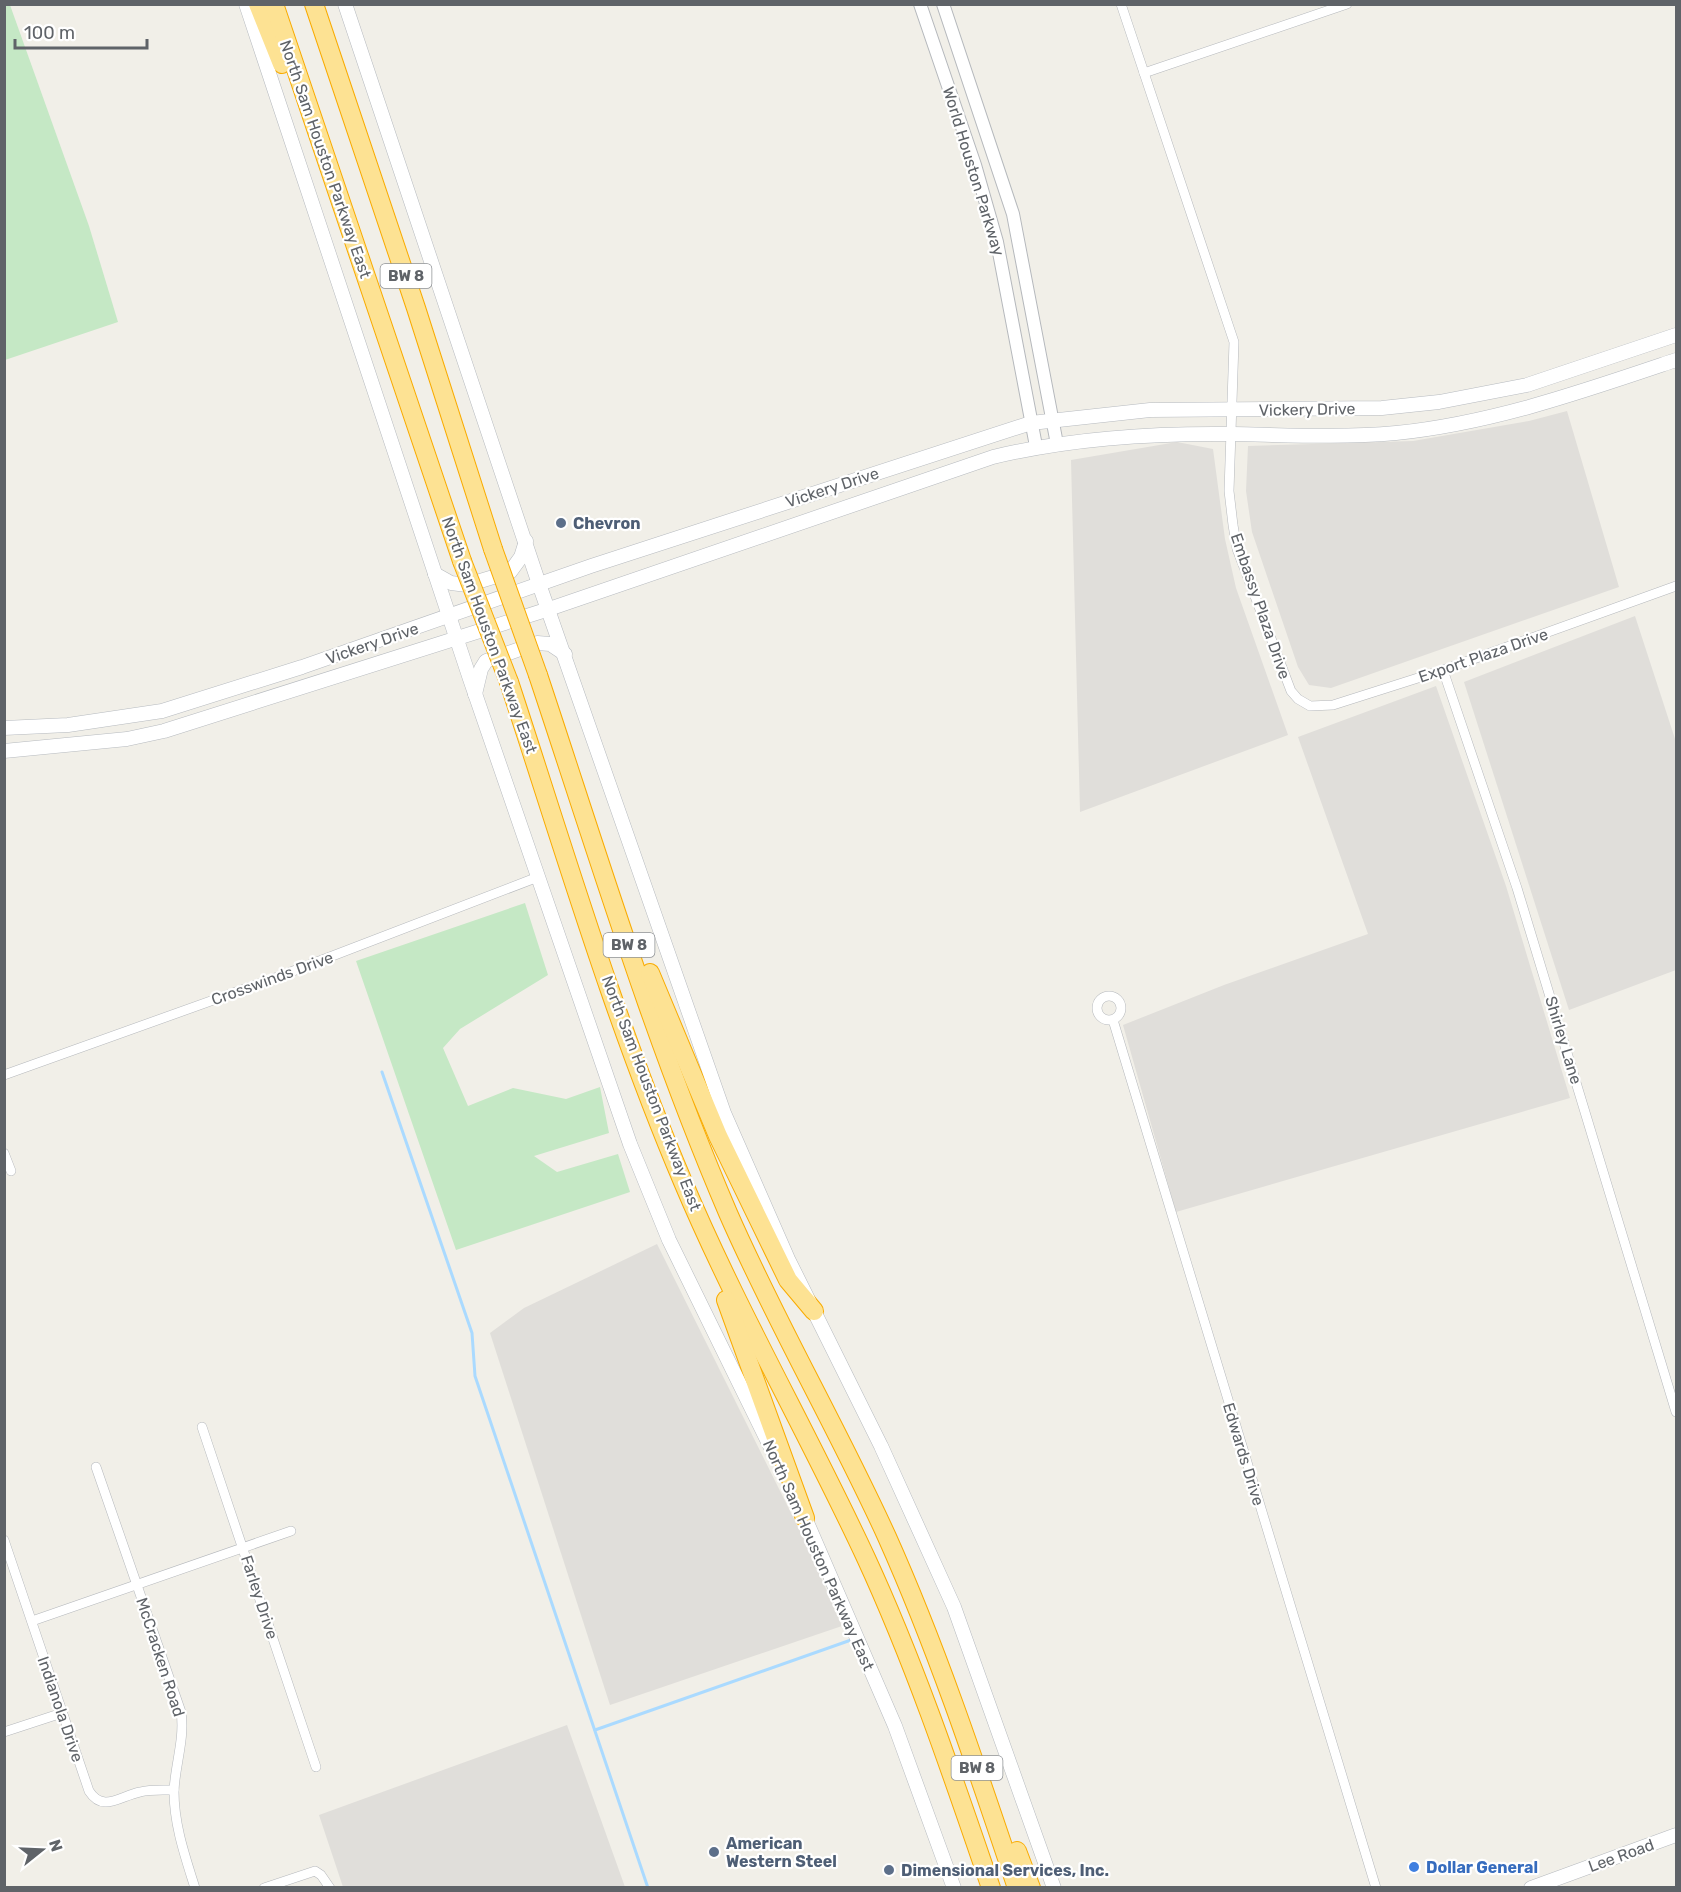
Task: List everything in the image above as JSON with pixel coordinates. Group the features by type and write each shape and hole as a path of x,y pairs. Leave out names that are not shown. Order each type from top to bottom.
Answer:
{"highway":[{"path":"258,4 333,195 388,345"},
{"name":"North Sam Houston Parkway East","path":"274,4 462,561 509,682 623,1025 683,1182 747,1320 867,1560 930,1715 991,1887"},
{"name":"North Sam Houston Parkway East","path":"314,4 416,308 493,549 675,1078 724,1203 762,1286 869,1499 934,1649 1017,1887"},
{"path":"596,849 718,1136 788,1280 814,1311"},
{"path":"683,1182 806,1518"},
{"path":"934,1649 1031,1887"},
{"path":"930,1715 980,1887"}],"main road":[{"name":"North Sam Houston Parkway East","path":"246,4 595,1049 668,1238 806,1518 896,1726 954,1887"},
{"path":"345,4 540,584 724,1113 788,1259 881,1446 954,1607 1053,1887"},
{"name":"Vickery Drive","path":"4,728 68,725 162,711 302,667 540,584 1031,423 1150,410 1382,408 1480,396 1527,386 1677,335"},
{"name":"Vickery Drive","path":"4,751 127,739 164,731 549,609 993,457 1036,446 1106,439 1230,434 1336,436 1396,433 1464,423 1560,400 1677,360"},
{"path":"928,457 936,478"},
{"path":"802,497 810,521"},
{"path":"435,574 451,583 467,585 510,572 521,557 526,541"},
{"path":"475,694 480,669 486,661 537,642 550,644 565,654"},
{"path":"302,667 307,687"},
{"path":"68,725 69,744"},
{"name":"Lee Road","path":"1531,1887 1551,1884 1677,1835"}],"street":[{"name":"World Houston Parkway","path":"921,4 973,159 994,230 1036,446"},
{"name":"World Houston Parkway","path":"943,4 1013,214 1057,444"},
{"path":"1121,4 1144,73 1347,4"},
{"name":"Embassy Plaza Drive","path":"1144,73 1234,342 1229,491 1238,549 1291,691"},
{"path":"973,159 993,152"},
{"path":"1006,283 1026,278"},
{"name":"Export Plaza Drive","path":"1291,691 1298,699 1310,706 1333,705 1443,670 1677,586"},
{"name":"Shirley Lane","path":"1443,670 1517,888 1677,1412"},
{"name":"Crosswinds Drive","path":"4,1075 275,978 538,877"},
{"name":"Edwards Drive","path":"1113,1020 1376,1887"},
{"path":"4,1153 11,1171"},
{"name":"Farley Drive","path":"202,1428 316,1767"},
{"name":"McCracken Road","path":"96,1467 181,1712 182,1731 174,1790 177,1830 195,1887"},
{"path":"32,1622 138,1587 291,1531"},
{"name":"Indianola Drive","path":"4,1540 89,1791 94,1799 101,1803 140,1791 174,1790"},
{"path":"4,1732 62,1713"},
{"path":"264,1887 308,1872 321,1875 330,1887"}],"shaded area":[{"path":"1567,411 1619,587 1331,688 1309,685 1298,667 1252,532 1246,491 1248,446 1413,441 1529,421"},
{"path":"1177,442 1213,449 1225,539 1236,588 1288,735 1080,812 1071,460"},
{"path":"1635,616 1676,742 1676,970 1569,1010 1464,682"},
{"path":"1436,686 1506,886 1570,1098 1176,1212 1123,1025 1224,985 1368,934 1298,737"},
{"path":"657,1244 808,1547 842,1626 610,1705 490,1333 524,1308"},
{"path":"567,1725 625,1887 343,1887 319,1815"}],"green space":[{"path":"4,5 10,5 89,226 118,322 5,360"},
{"path":"525,903 548,975 460,1029 443,1048 468,1106 513,1088 566,1099 600,1087 609,1133 534,1156 557,1172 618,1154 630,1192 456,1250 356,961"}],"waterway":[{"path":"382,1072 472,1333 475,1376 648,1888"},
{"path":"595,1730 851,1640"}],"place":[{"name":"Chevron","path":"561,523"},
{"name":"American Western Steel","path":"714,1852"},
{"name":"Dollar General","path":"1414,1867"},
{"name":"Dimensional Services, Inc.","path":"889,1870"}]}
